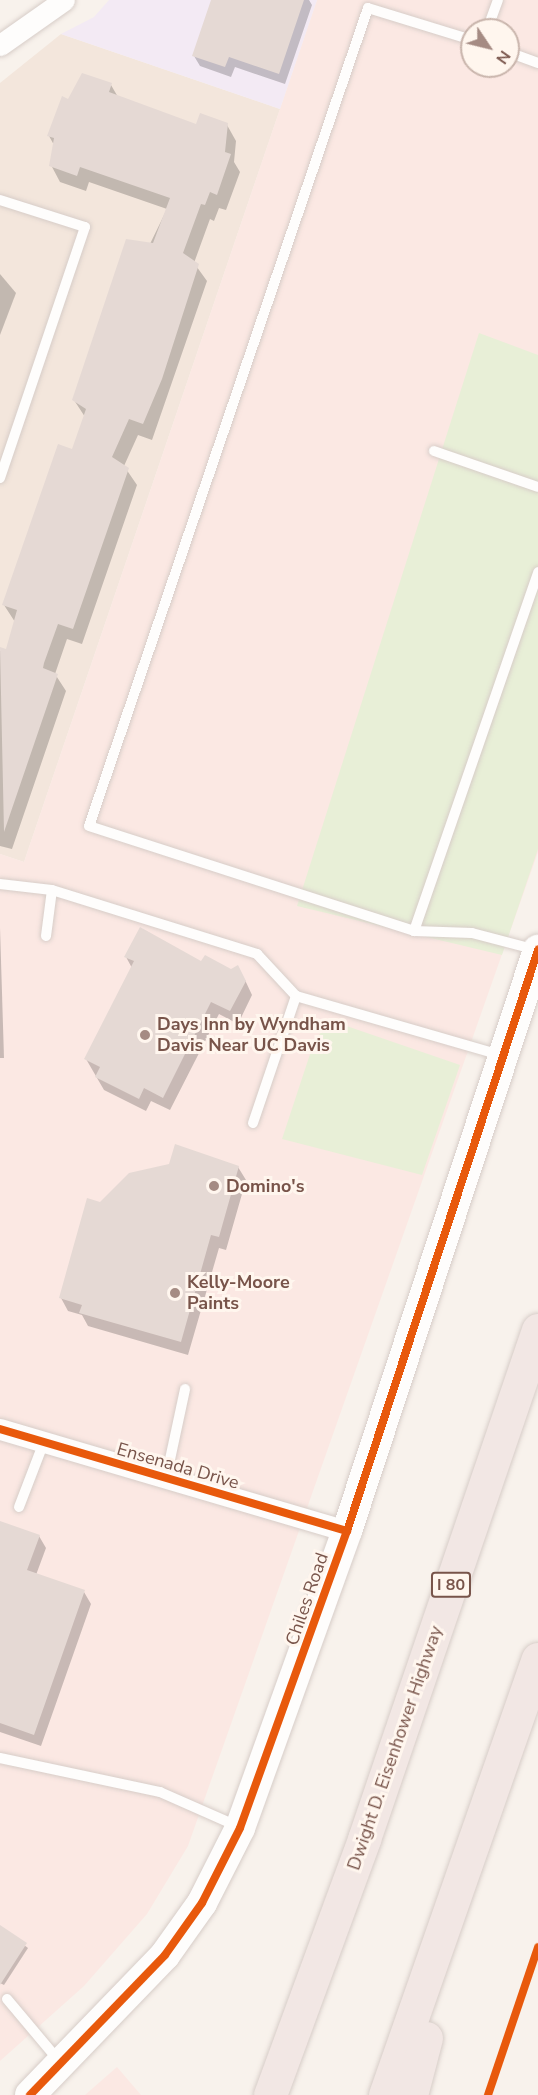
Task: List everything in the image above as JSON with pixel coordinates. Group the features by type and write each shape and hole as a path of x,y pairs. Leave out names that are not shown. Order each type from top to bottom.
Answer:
{"highway":[{"name":"Dwight D. Eisenhower Highway","path":"270,2095 364,1839 538,1330"},
{"path":"385,2095 538,1659"},
{"path":"411,2095 517,1722"}],"street":[{"path":"0,45 64,0"},
{"name":"Chiles Road","path":"30,2095 63,2066 165,1955 202,1903 240,1828 347,1531 507,1056 538,950"},
{"name":"Ensenada Drive","path":"0,1429 347,1531"}],"lane":[{"path":"492,18 498,0"},
{"path":"460,36 368,8 89,826 414,931 472,933 538,950"},
{"path":"520,56 538,63"},
{"path":"0,200 85,227 0,478"},
{"path":"434,451 538,487"},
{"path":"414,931 538,572"},
{"path":"0,884 52,890 257,954 296,996 507,1056"},
{"path":"46,936 52,890"},
{"path":"253,1123 296,996"},
{"path":"166,1478 185,1389"},
{"path":"19,1507 44,1442"},
{"path":"0,1758 160,1792 240,1828"},
{"path":"7,1999 63,2066"}],"shaded area":[{"path":"109,0 317,0 280,109 61,34 94,17"},
{"path":"317,0 538,0 538,852 188,1846 147,1914 84,1986 0,2061 0,854 24,862"},
{"path":"61,34 280,109 24,862 0,854 0,83"},
{"path":"117,2067 141,2095 85,2095"}],"green space":[{"path":"479,333 538,355 538,849 502,955 297,906"},
{"path":"332,1021 460,1065 422,1175 282,1139 315,1039"}],"building":[{"path":"211,0 304,0 279,74 229,57 225,67 192,56"},
{"path":"82,73 112,83 109,92 196,124 200,113 228,123 225,152 231,154 217,195 210,192 205,205 201,204 183,253 199,264 162,379 143,424 129,419 112,457 129,468 73,629 58,624 44,663 43,668 58,674 4,832 0,647 6,649 17,610 2,605 58,444 72,449 86,409 72,400 126,239 153,243 170,198 80,167 77,176 49,166 54,138 47,136 62,96 68,99"},
{"name":"Days Inn by Wyndham Davis Near UC Davis","path":"140,927 201,961 205,955 231,969 238,965 246,981 230,1011 211,1002 163,1098 144,1088 139,1099 95,1077 100,1067 84,1059 134,961 124,957"},
{"path":"175,1144 239,1166 219,1237 211,1235 181,1342 79,1313 82,1305 59,1298 87,1198 100,1202 129,1173 169,1164"},
{"path":"0,1521 40,1535 27,1570 85,1590 34,1735 0,1723"},
{"path":"0,1925 27,1943 0,1985"}],"cycle path":[{"path":"30,2095 165,1955 202,1903 240,1828 347,1531 538,950"},
{"path":"0,1429 347,1531"},
{"path":"488,2095 538,1947"}],"place":[{"name":"Days Inn by Wyndham Davis Near UC Davis","path":"145,1035"},
{"name":"Domino's","path":"214,1186"},
{"name":"Kelly-Moore Paints","path":"175,1293"}]}
